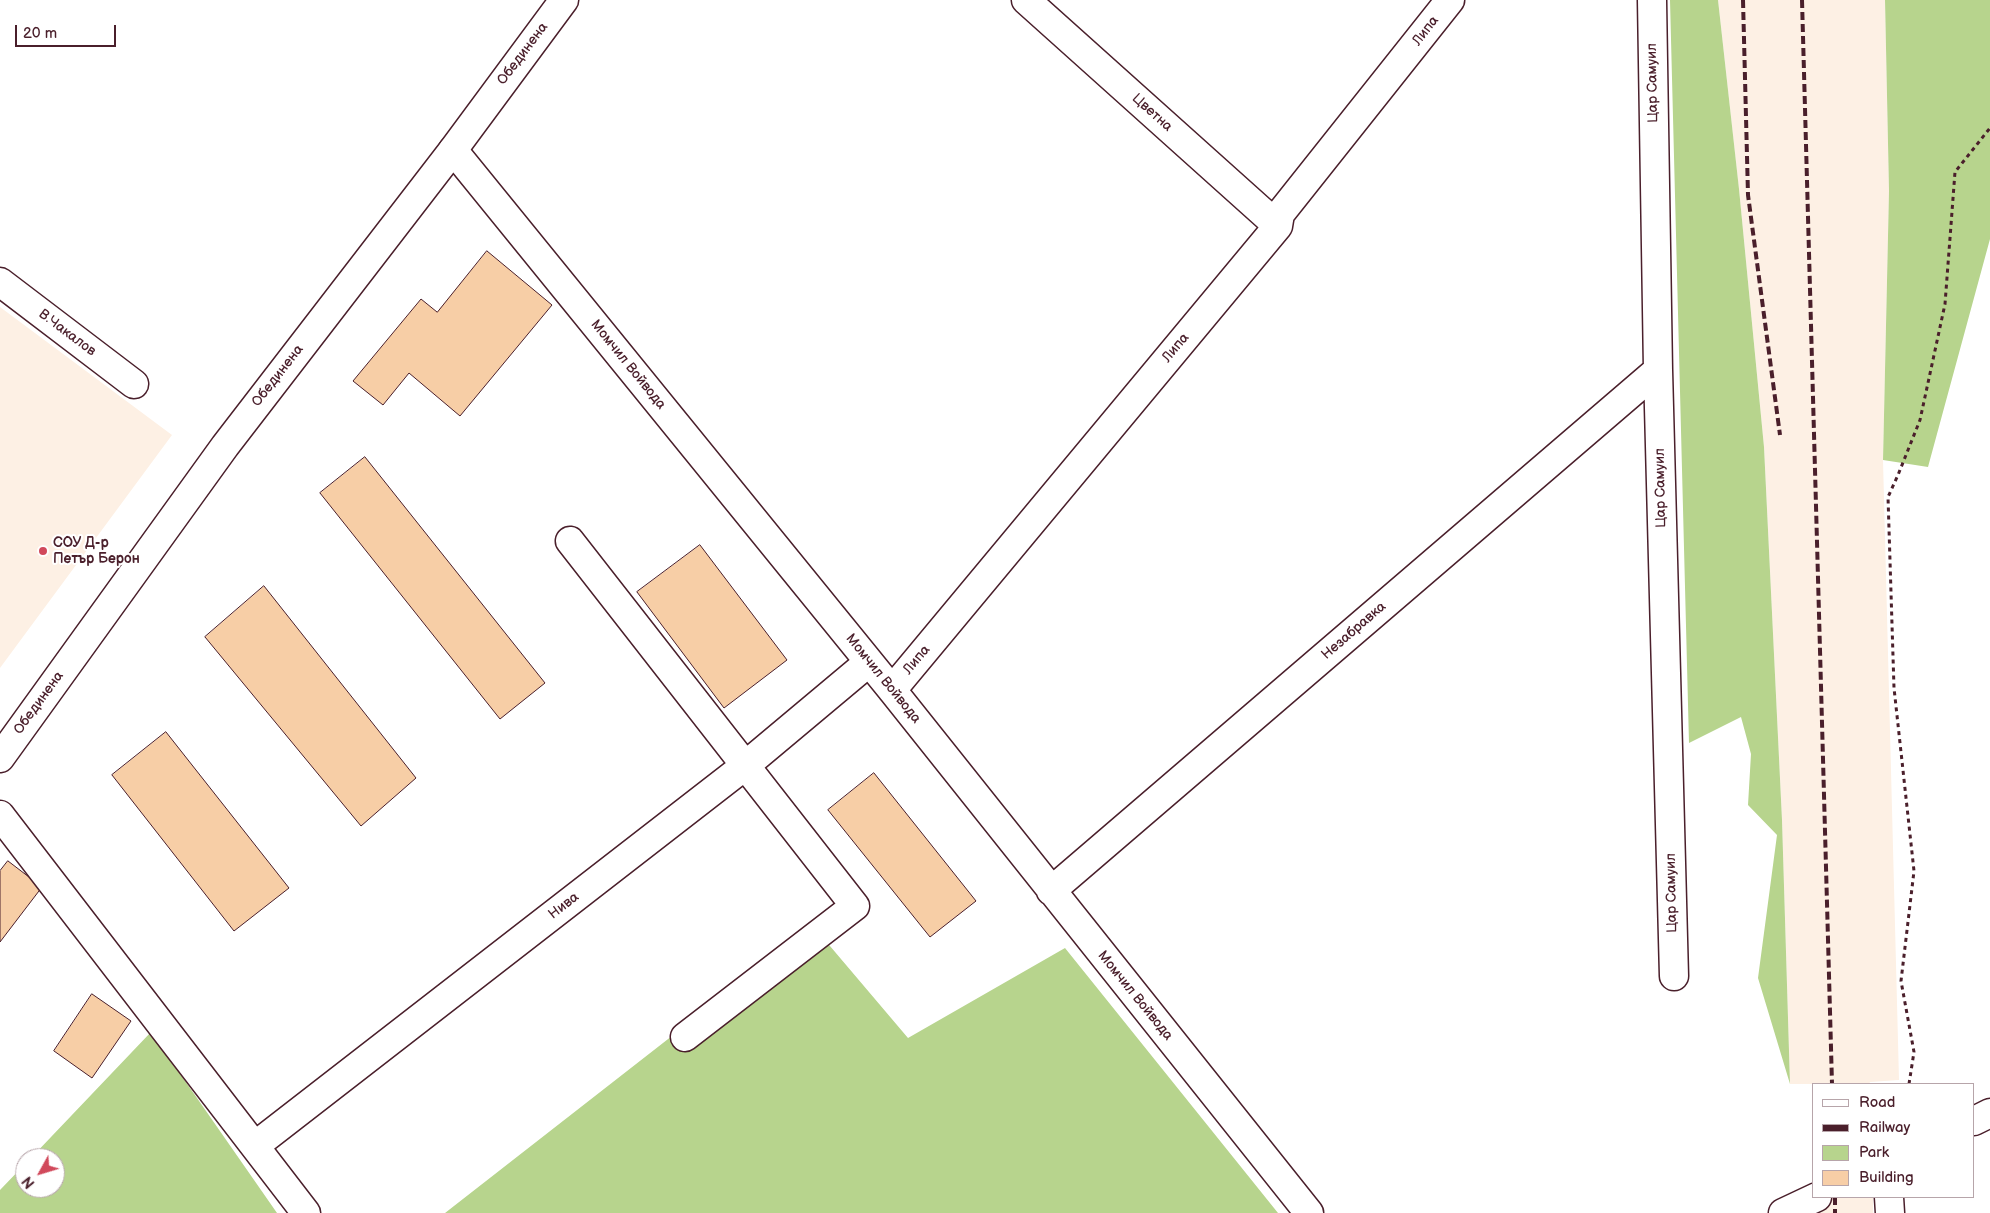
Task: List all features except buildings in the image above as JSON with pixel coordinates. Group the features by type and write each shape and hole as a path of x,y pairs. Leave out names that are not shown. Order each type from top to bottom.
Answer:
{"street":[{"name":"Обединена","path":"0,758 225,446 452,150 564,0"},
{"name":"Цветна","path":"1026,0 1278,226"},
{"name":"Липа","path":"892,690 1278,226 1280,214 1450,0"},
{"name":"Цар Самуил","path":"1652,0 1658,370 1674,976"},
{"name":"Момчил Войвода","path":"452,150 892,690 1308,1213"},
{"name":"В.Чакалов","path":"0,282 134,384"},
{"name":"Незабравка","path":"1050,891 1658,370"},
{"path":"570,541 855,906 685,1037"},
{"name":"Нива","path":"256,1145 746,765 869,662"},
{"path":"0,815 256,1145 306,1213"},
{"path":"1975,1120 1990,1113"},
{"path":"1783,1213 1815,1198"},
{"path":"1889,1198 1890,1213"}],"path":[{"path":"1909,1083 1914,1052 1901,981 1914,871 1894,688 1888,497 1920,420 1945,304 1955,172 1990,128"}],"shaded area":[{"path":"1718,0 1885,0 1889,191 1883,460 1899,1080 1870,1083 1790,1084 1782,820 1764,447 1739,189"},
{"name":"СОУ Д-р Петър Берон","path":"0,307 172,435 0,668"},
{"path":"1820,1198 1873,1198 1873,1213 1820,1213"}],"green space":[{"path":"1670,0 1718,0 1739,189 1764,447 1782,820 1790,1084 1758,978 1777,835 1748,805 1751,754 1741,717 1689,743"},
{"path":"1885,0 1990,0 1990,239 1928,467 1883,460 1889,191"},
{"path":"813,926 908,1038 1065,948 1278,1213 445,1213"},
{"path":"151,1032 277,1213 0,1213 0,1190 15,1174 15,1198 65,1198 65,1148 41,1148"}],"railway":[{"path":"1743,0 1748,195 1780,435"},
{"path":"1802,0 1832,1083"},
{"path":"1835,1198 1835,1213"}],"place":[{"name":"СОУ Д-р Петър Берон","path":"43,551"}]}
